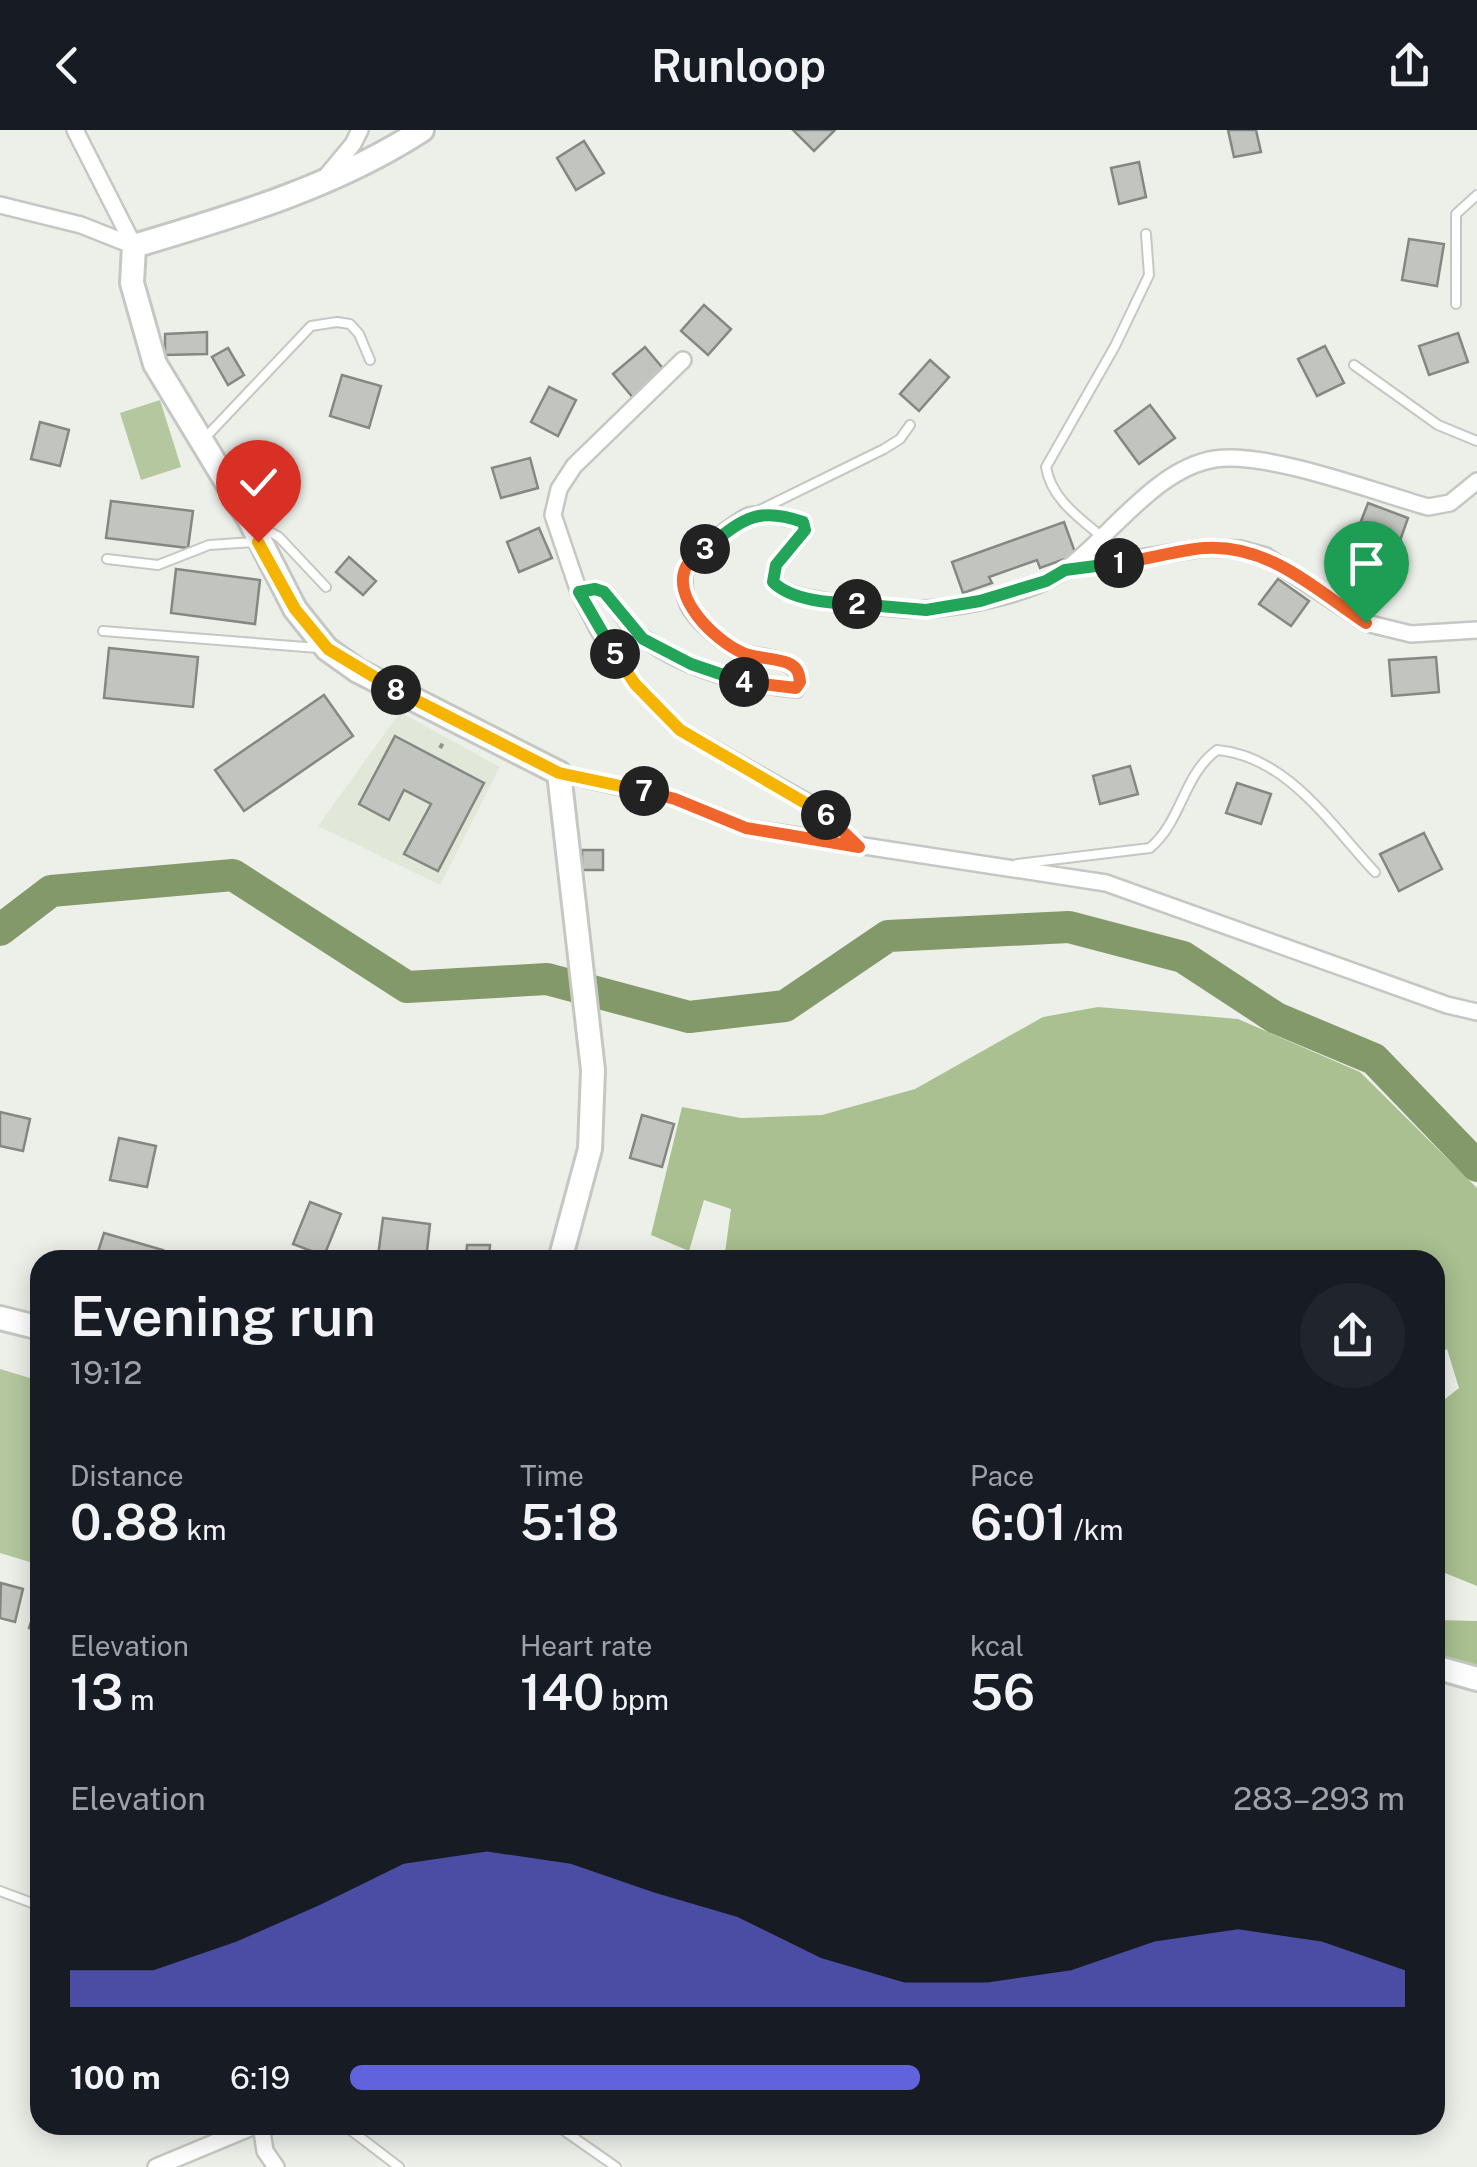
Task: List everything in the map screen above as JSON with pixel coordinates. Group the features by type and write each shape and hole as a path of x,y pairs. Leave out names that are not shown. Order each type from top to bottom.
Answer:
{"street":[{"path":"76,130 134,246 132,283 155,364 249,519 295,609 328,649 358,670 559,773 675,799 746,828 1106,884 1447,1005 1477,1012"},
{"path":"319,186 360,130"},
{"path":"0,205 81,225 134,246 319,186 386,153 422,130"},
{"path":"683,360 574,466 559,488 553,515 579,592 599,631 635,684 680,730 819,808 859,847"},
{"path":"579,592 604,592 643,639 691,664 750,684 796,688 799,672 792,664 741,652 701,622 688,605 684,574 688,562 747,516 786,516 803,522 805,530 776,565 773,582 779,588 824,602 926,610 980,601 1046,581 1065,570 1145,496 1190,467 1214,459 1254,458 1428,507 1450,503 1477,481"},
{"path":"1065,570 1203,548 1240,549 1266,556 1366,623 1411,634 1477,630"},
{"path":"559,773 593,1070 590,1149 563,1250"},
{"path":"0,1318 30,1326"},
{"path":"1445,1670 1477,1678"},
{"path":"156,2167 234,2135"},
{"path":"261,2135 265,2151 276,2167"}],"lane":[{"path":"1456,304 1456,214 1477,195"},
{"path":"1101,536 1065,506 1048,480 1046,467 1114,346 1149,274 1146,234"},
{"path":"203,440 311,326 350,324 359,334 370,360"},
{"path":"1354,365 1438,425 1477,441"},
{"path":"747,516 884,450 910,426"},
{"path":"249,519 279,538 326,588"},
{"path":"106,559 158,565 209,545 258,542"},
{"path":"103,631 328,649"},
{"path":"1003,866 1150,848 1162,838 1188,785 1216,750 1267,764 1289,780 1374,872"},
{"path":"0,1891 30,1902"},
{"path":"357,2135 400,2167"},
{"path":"570,2135 616,2167"}],"shaded area":[{"path":"400,712 500,767 440,885 318,826"}],"green space":[{"path":"160,400 181,467 141,480 120,413"},
{"path":"1098,1007 1238,1019 1360,1072 1477,1188 1477,1586 1445,1573 1445,1399 1459,1388 1445,1350 1445,1250 725,1250 731,1209 704,1200 689,1250 651,1235 682,1107 741,1118 822,1115 915,1089 1043,1017"},
{"path":"0,1369 30,1378 30,1562 0,1553"},
{"path":"1445,1620 1477,1621 1477,1668 1445,1660"}],"building":[{"path":"793,130 835,130 814,151"},
{"path":"1228,130 1256,130 1261,152 1234,157"},
{"path":"584,141 604,173 576,190 557,158"},
{"path":"1139,162 1146,197 1119,204 1111,168"},
{"path":"1409,239 1444,244 1437,286 1402,280"},
{"path":"704,305 731,329 708,355 681,331"},
{"path":"207,332 207,354 165,355 165,334"},
{"path":"1458,333 1468,362 1429,375 1419,346"},
{"path":"1325,346 1344,383 1317,396 1298,359"},
{"path":"645,347 666,372 634,399 613,374"},
{"path":"228,348 244,375 228,385 212,357"},
{"path":"930,360 949,377 919,411 900,394"},
{"path":"342,375 381,386 369,428 330,416"},
{"path":"549,387 576,400 558,436 531,422"},
{"path":"1150,405 1175,438 1139,464 1115,431"},
{"path":"40,422 69,430 60,466 31,459"},
{"path":"530,458 538,488 501,498 492,468"},
{"path":"111,501 193,511 188,548 106,538"},
{"path":"1368,503 1408,518 1396,552 1355,537"},
{"path":"1064,522 1076,555 1040,568 1037,560 989,577 992,583 963,593 952,562"},
{"path":"539,528 552,558 519,572 507,542"},
{"path":"349,557 376,581 363,595 336,572"},
{"path":"176,569 260,580 255,624 171,613"},
{"path":"1278,579 1309,601 1291,626 1259,604"},
{"path":"109,648 198,657 193,707 104,698"},
{"path":"1436,657 1439,692 1392,696 1389,660"},
{"path":"324,695 353,736 244,811 215,770"},
{"path":"395,736 484,783 438,871 404,854 431,804 404,790 389,820 359,804"},
{"path":"1130,766 1138,794 1100,804 1093,776"},
{"path":"1237,783 1271,794 1261,824 1226,813"},
{"path":"1424,833 1442,869 1399,891 1380,854"},
{"path":"582,850 603,850 603,870 582,870"},
{"path":"0,1112 30,1119 23,1151 0,1146"},
{"path":"642,1115 674,1124 662,1167 630,1158"},
{"path":"119,1138 156,1146 147,1187 110,1180"},
{"path":"310,1202 341,1214 326,1250 308,1250 293,1244"},
{"path":"383,1218 430,1224 427,1250 379,1250"},
{"path":"104,1233 163,1250 99,1250"},
{"path":"467,1245 490,1245 490,1250 467,1250"},
{"path":"1,1583 23,1589 15,1622 0,1618"}],"waterway":[{"path":"0,930 51,891 233,875 407,987 547,979 689,1017 785,1006 888,936 1069,927 1183,957 1276,1018 1374,1059 1477,1166"}],"route":[{"path":"258,542 295,609 328,649 358,670 456,721 559,773 675,799 746,828 859,847 819,808 680,730 635,684 599,631 579,592 604,592 643,639 691,664 750,684 796,688 799,672 792,664 741,652 701,622 688,605 684,574 688,562 747,516 786,516 803,522 805,530 776,565 773,582 779,588 824,602 926,610 980,601 1046,581 1065,570 1203,548 1240,549 1266,556 1366,623"}]}
